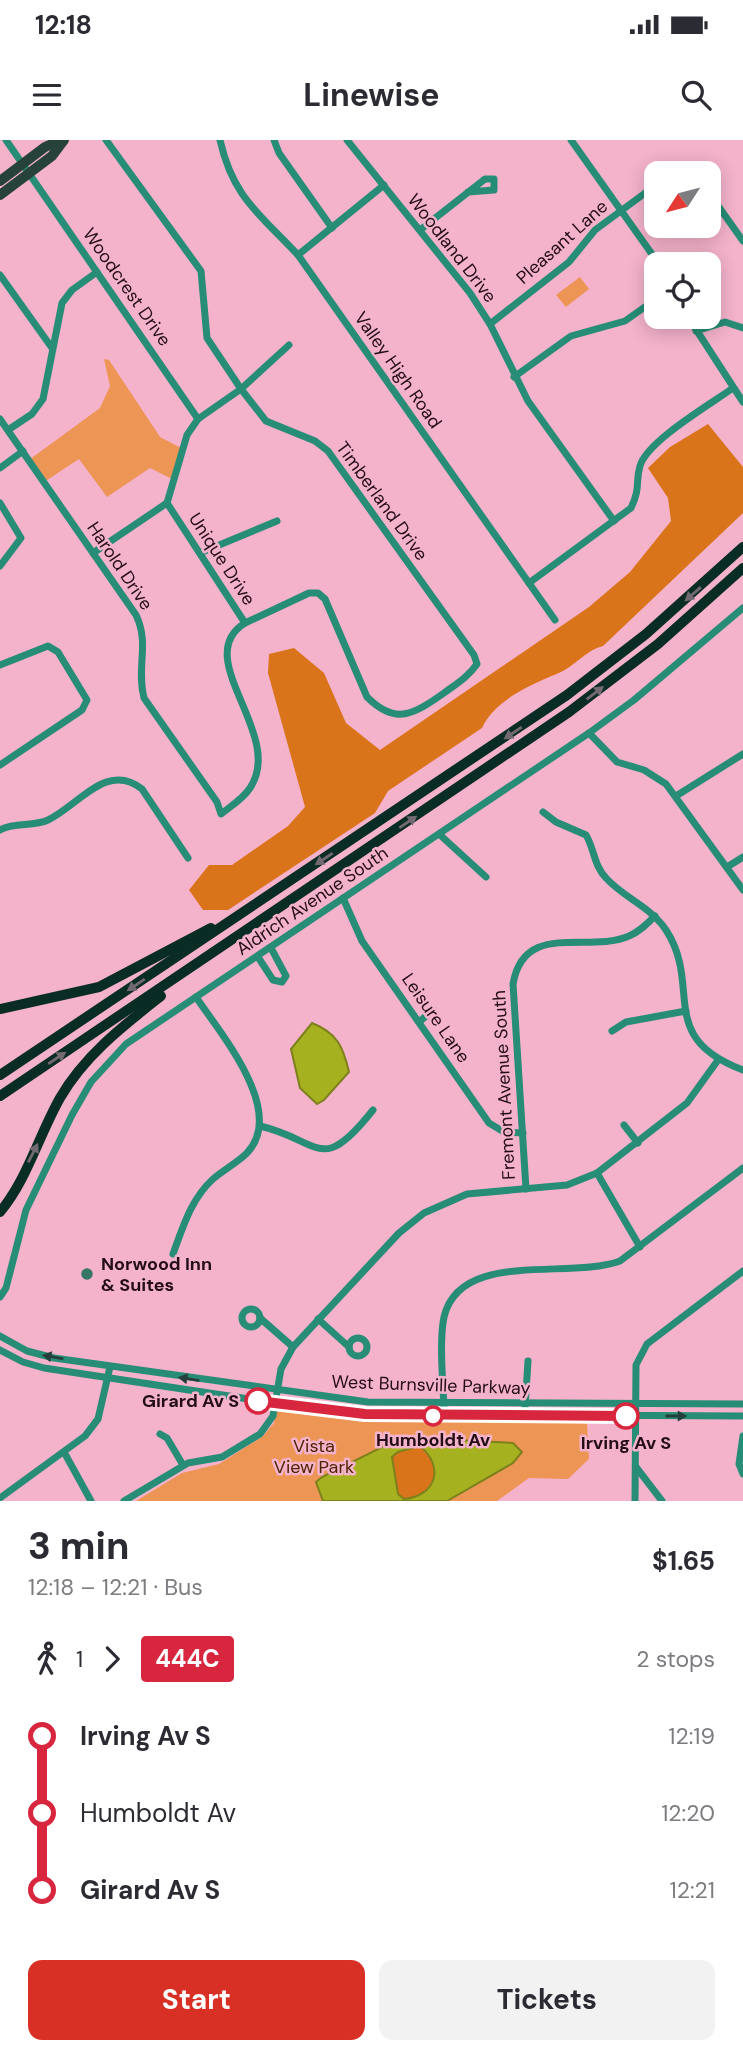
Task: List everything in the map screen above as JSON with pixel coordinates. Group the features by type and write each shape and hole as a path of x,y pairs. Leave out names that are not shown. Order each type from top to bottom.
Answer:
{"highway":[{"path":"0,1075 568,695 646,634 743,548"},
{"path":"0,1096 590,697 677,628 743,568"},
{"path":"0,1009 99,987 209,929 233,920"},
{"path":"0,1212 60,1098 92,1055 121,1028 226,945"}],"main road":[{"path":"0,195 26,169 62,140"},
{"path":"0,181 26,169"}],"street":[{"name":"Woodcrest Drive","path":"6,140 198,419"},
{"name":"Timberland Drive","path":"106,140 201,271 207,338 241,389 266,421 315,441 328,451 474,655 477,664 471,673 419,711 394,714 379,708 367,696 326,599 318,593 309,593 245,623"},
{"name":"Valley High Road","path":"219,140 233,181 261,221 298,255 555,620"},
{"path":"274,140 279,153 332,228"},
{"name":"Woodland Drive","path":"348,140 470,293 490,324 514,377 614,521"},
{"path":"571,140 651,252"},
{"path":"298,255 384,185"},
{"path":"420,230 468,192"},
{"name":"Pleasant Lane","path":"490,324 569,262 595,230 644,194"},
{"path":"721,210 743,241"},
{"path":"8,430 32,414 43,399 48,385 52,349 62,303 72,290 97,272"},
{"path":"0,275 52,349"},
{"path":"514,377 564,340 580,332 625,321 644,308"},
{"path":"743,328 726,322 696,331 743,402"},
{"path":"93,553 167,503 187,435 198,419 241,389 289,345"},
{"path":"529,583 631,508 639,491 639,466 648,451 733,388"},
{"name":"Harold Drive","path":"0,419 141,626 144,645 139,677 144,698 217,802 221,814"},
{"path":"0,468 23,451"},
{"path":"0,503 21,538 0,566"},
{"name":"Unique Drive","path":"167,503 245,623 232,632 226,656 257,737 260,759 250,789 221,814"},
{"path":"200,553 277,521"},
{"name":"Aldrich Avenue South","path":"0,1297 6,1288 26,1210 91,1082 126,1044 589,733 694,652 743,608"},
{"path":"0,665 48,646 58,652 88,700 82,710 0,765"},
{"path":"589,733 611,758 657,776 676,796 743,890"},
{"path":"676,796 743,754"},
{"path":"0,830 48,820 105,782 121,779 132,781 142,789 188,858"},
{"path":"543,811 556,822 586,835 605,878 655,916 674,948 686,1011 696,1039 718,1060 743,1070"},
{"path":"439,834 486,877"},
{"path":"727,867 743,857"},
{"name":"Leisure Lane","path":"343,898 362,941 489,1123 504,1132 523,1133"},
{"name":"Fremont Avenue South","path":"526,1189 513,984 522,959 533,949 546,944 626,937 655,916"},
{"path":"258,957 273,980 282,982 285,971 271,948"},
{"path":"173,1254 196,1198 212,1180 247,1153 260,1126 260,1109 250,1083 196,997"},
{"path":"419,1022 433,1010"},
{"path":"612,1031 626,1022 686,1011"},
{"path":"124,1501 183,1465 222,1457 260,1434 270,1423 281,1368 293,1347 399,1233 424,1213 467,1194 567,1185 597,1173 687,1103 718,1060"},
{"path":"260,1126 283,1131 313,1149 326,1150 359,1129 373,1110"},
{"path":"624,1125 638,1143"},
{"path":"444,1416 444,1319 450,1300 463,1286 491,1274 601,1268 620,1261 743,1168"},
{"path":"597,1173 640,1247"},
{"path":"635,1501 636,1365 647,1344 743,1271"},
{"path":"260,1318 293,1347"},
{"path":"318,1320 349,1347"},
{"name":"West Burnsville Parkway","path":"0,1336 27,1352 110,1367 343,1400 443,1405 743,1404"},
{"name":"West Burnsville Parkway","path":"0,1350 34,1366 342,1412 444,1416 743,1416"},
{"path":"525,1416 528,1361"},
{"path":"0,1499 85,1436 98,1419 110,1367"},
{"path":"160,1434 167,1438 183,1465"},
{"path":"743,1436 739,1464 743,1474"},
{"path":"64,1452 91,1501"},
{"path":"636,1467 662,1501"}],"green space":[{"path":"580,277 589,289 566,307 556,295"},
{"path":"104,359 109,360 160,437 183,449 174,480 150,468 107,497 79,459 44,482 29,460 100,408 110,386"},
{"name":"Vista View Park","path":"276,1410 587,1422 589,1459 568,1479 529,1478 497,1501 136,1501 182,1473 219,1464 262,1437 274,1423"}],"shaded area":[{"path":"708,424 743,467 743,513 603,646 505,701 482,728 388,791 375,813 228,910 203,910 189,890 209,865 232,865 288,826 305,807 268,673 269,654 294,648 324,673 346,723 380,750 589,607 630,572 671,521 668,498 648,468 670,447"},
{"path":"312,1023 327,1031 338,1042 349,1072 324,1100 317,1104 300,1088 291,1049"},
{"path":"402,1437 513,1443 522,1452 513,1463 447,1501 323,1501 316,1482","holes":["420,1446 428,1454 434,1471 430,1486 415,1497 404,1499 398,1494 392,1457 398,1452"]},
{"path":"420,1446 433,1463 433,1479 424,1492 404,1499 398,1494 392,1457 398,1452"}],"bus line":[{"name":"444C","path":"258,1401 365,1414 626,1416"}],"place":[{"name":"Norwood Inn & Suites","path":"87,1274"},
{"name":"Girard Av S","path":"258,1401"},
{"name":"Humboldt Av","path":"433,1416"},
{"name":"Irving Av S","path":"626,1416"}]}
